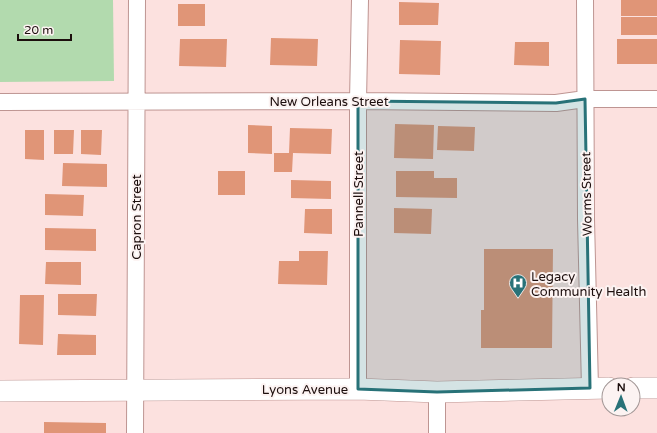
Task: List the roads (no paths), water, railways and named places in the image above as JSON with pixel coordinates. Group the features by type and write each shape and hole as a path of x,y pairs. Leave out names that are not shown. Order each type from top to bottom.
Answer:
{"street":[{"name":"Capron Street","path":"135,433 137,0"},
{"name":"Pannell Street","path":"358,389 358,101 360,0"},
{"name":"Worms Street","path":"585,0 585,99 599,388"},
{"name":"New Orleans Street","path":"0,102 358,101 556,103 585,99 657,99"},
{"name":"Lyons Avenue","path":"0,391 358,389 437,392 599,388"},
{"path":"641,388 657,388"},
{"path":"437,392 437,433"}],"place":[{"name":"Legacy Community Health","path":"518,298"}]}
